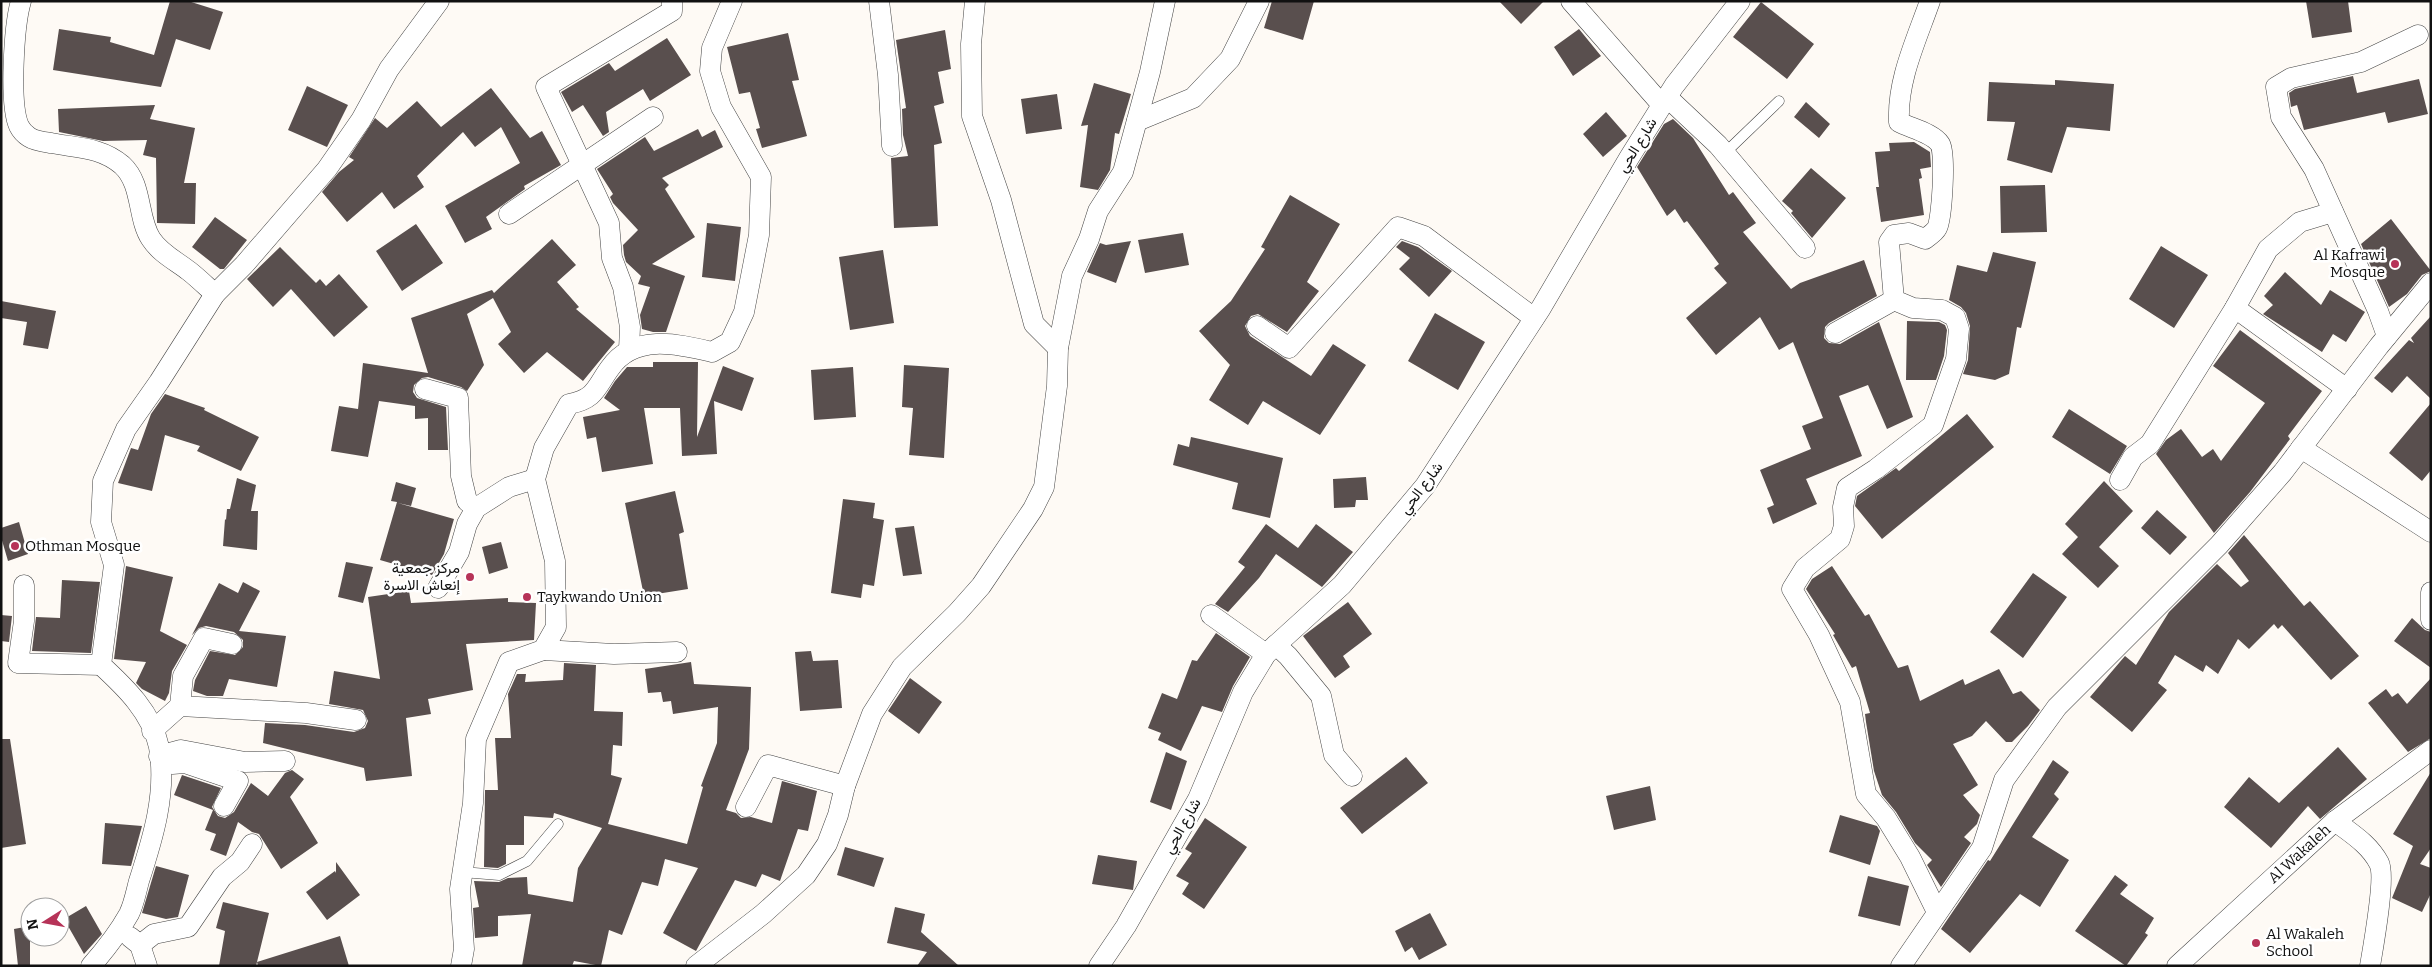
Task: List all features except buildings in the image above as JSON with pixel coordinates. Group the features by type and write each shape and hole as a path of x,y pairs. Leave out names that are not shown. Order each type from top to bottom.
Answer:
{"street":[{"path":"21,1 16,19 14,60 15,114 19,127 30,138 104,152 124,167 137,195 144,224 151,239 169,258 189,271 215,294"},
{"path":"101,665 114,565 101,522 103,481 126,429 159,382 215,294 244,265 327,169 361,120 389,69 440,1"},
{"path":"629,350 630,327 623,287 612,258 609,223 546,87 672,11 672,1"},
{"path":"543,650 556,627 556,561 535,479 544,448 569,404 584,402 594,392 611,366 629,350 645,345 672,343 712,352 730,342 744,312 759,235 761,177 720,107 710,72 712,48 732,1"},
{"path":"879,1 888,75 892,146"},
{"path":"975,1 971,44 972,116 1001,200 1034,324 1058,348"},
{"path":"696,966 763,914 806,876 828,844 845,786 872,714 902,667 957,613 981,586 1033,509 1044,487 1057,386 1058,348 1072,276 1089,239 1098,211 1123,172 1165,1"},
{"path":"1137,121 1193,98 1230,58 1259,1"},
{"path":"1571,1 1665,101 1725,153 1805,248"},
{"name":"شارع الحي","path":"1099,966 1126,926 1198,799 1242,692 1271,650 1342,585 1425,486 1534,318 1665,101 1740,1"},
{"path":"1894,300 1889,242 1894,235 1909,233 1925,238 1937,229 1940,215 1944,157 1940,143 1932,136 1899,122 1898,100 1905,71 1930,1"},
{"path":"2387,336 2378,310 2314,169 2281,117 2276,87 2291,78 2360,62 2418,35"},
{"path":"509,214 653,117"},
{"path":"2120,480 2133,457 2150,444 2235,308 2268,249 2300,222 2333,212"},
{"path":"1257,326 1289,348 1398,227 1424,236 1534,318"},
{"path":"1901,966 1982,848 2004,780 2056,707 2219,545 2302,448 2387,336 2431,283"},
{"path":"1835,333 1894,300"},
{"path":"1894,300 1913,308 1942,310 1955,317 1960,329 1956,359 1932,425 1876,469 1847,488 1842,507 1844,526 1840,539 1805,568 1792,590 1819,635 1850,702 1866,794 1886,818 1910,857 1937,912"},
{"path":"2235,308 2347,389"},
{"path":"425,389 458,398 461,476 467,501 476,508"},
{"path":"2302,448 2431,532"},
{"path":"438,588 459,552 466,524 476,508 509,486 535,479"},
{"path":"24,585 24,621 18,663 101,665 126,688 146,716 159,746 161,782 155,830 130,913 91,966"},
{"path":"2431,592 2431,620"},
{"path":"1211,615 1271,650 1288,656 1321,696 1334,755 1352,776"},
{"path":"152,731 180,706 183,676 204,638 232,644"},
{"path":"461,966 464,949 460,889 473,803 476,739 509,662 543,650 614,654 677,652"},
{"path":"180,706 306,713 356,720"},
{"path":"160,761 180,750 245,762 285,761"},
{"name":"Al Wakaleh","path":"2177,966 2335,821 2431,750"},
{"path":"160,761 185,763 238,781 224,806"},
{"path":"746,807 768,766 845,786"},
{"path":"2335,821 2366,843 2380,865 2379,904 2370,966"},
{"path":"140,945 154,934 188,927 222,877 240,862 252,844"},
{"path":"118,929 140,945 147,966"}],"lane":[{"path":"1725,153 1779,101"},
{"path":"462,872 499,875 528,861 558,824"}],"place":[{"name":"Al Kafrawi Mosque","path":"2395,264"},
{"name":"Othman Mosque","path":"15,546"},
{"name":"مركز جمعية إنعاش الاسرة","path":"470,577"},
{"name":"Taykwando Union","path":"527,597"},
{"name":"Al Wakaleh School","path":"2256,943"}]}
